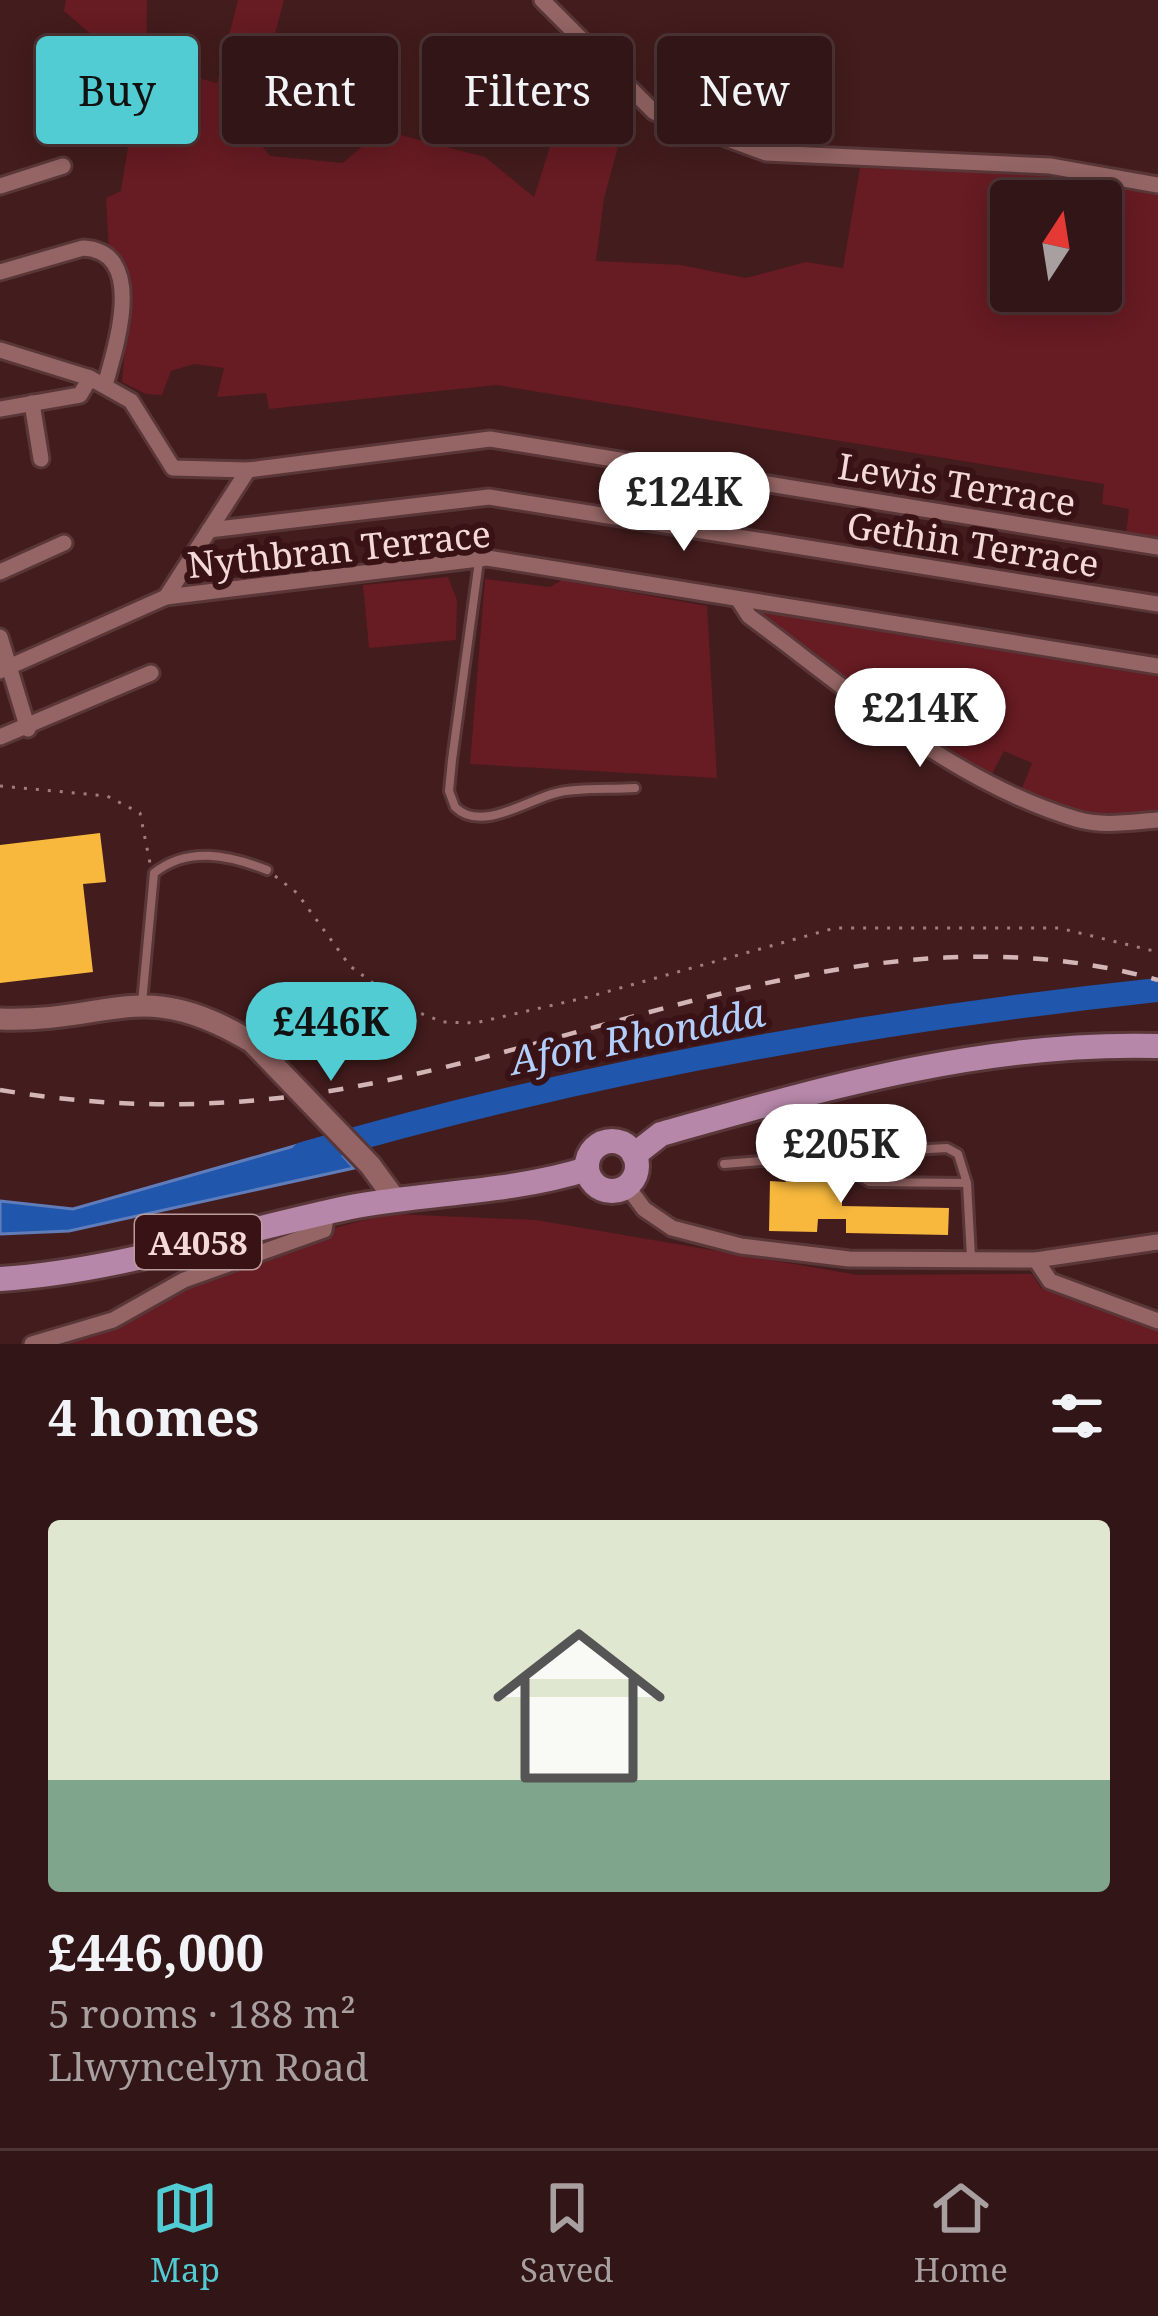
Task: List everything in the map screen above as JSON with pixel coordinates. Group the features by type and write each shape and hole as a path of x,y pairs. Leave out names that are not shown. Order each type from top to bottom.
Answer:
{"main road":[{"path":"0,1019 142,1003 184,1007 252,1042 370,1165 395,1199"},
{"name":"A4058","path":"0,1279 82,1268 395,1199 553,1180 587,1169 592,1150 608,1142 625,1145 634,1155 661,1134 875,1075 1023,1048 1158,1046"},
{"path":"587,1169 604,1190 627,1186 636,1172 634,1155"}],"street":[{"path":"542,0 654,112 766,153 1050,166 1158,185"},
{"path":"0,186 63,166"},
{"path":"0,272 83,248 96,249 113,261 123,321 98,382 80,395 0,409"},
{"path":"0,350 98,382"},
{"name":"Lewis Terrace","path":"98,382 131,401 172,468 248,470 490,439 1158,547"},
{"path":"32,403 40,459"},
{"path":"166,597 248,470"},
{"name":"Gethin Terrace","path":"209,530 489,497 1158,604"},
{"path":"0,572 64,542"},
{"name":"Nythbran Terrace","path":"5,669 166,597 479,560 1158,665"},
{"path":"738,599 749,616 874,710 995,788 1079,820 1158,820"},
{"path":"0,637 5,669 28,729"},
{"path":"0,736 28,729 151,673"},
{"path":"627,1186 644,1209 672,1228 741,1246 848,1259 1036,1260 1158,1242"},
{"path":"32,1344 113,1320 184,1280 323,1231 327,1212"},
{"path":"1036,1260 1050,1281 1158,1321"}],"lane":[{"path":"479,560 452,760 449,791 454,807 466,816 478,816 531,806 558,792 634,788"},
{"path":"142,1003 154,873 167,862 199,855 234,857 267,870"},
{"path":"724,1164 947,1148 963,1160 972,1258"},
{"path":"855,1154 856,1174 869,1182 967,1183"}],"path":[{"path":"0,786 107,796 140,813 154,873"},
{"path":"267,870 297,893 350,966 407,1008 443,1022 475,1023 589,997 835,928 1059,928 1158,952"}],"shaded area":[{"path":"66,0 147,0 146,36 93,36 64,11"},
{"path":"238,0 284,0 274,36 229,36"},
{"path":"222,63 222,144 260,144 270,156 343,163 365,144 398,144 398,134 485,157 534,197 551,144 619,144 604,198 596,261 681,265 746,278 806,262 843,268 860,168 1088,176 1106,180 990,180 990,312 1122,312 1122,184 1158,192 1158,541 1126,534 1129,509 1102,504 1104,484 496,385 269,409 266,393 217,397 224,368 194,364 171,371 162,395 146,394 122,382 130,286 119,256 109,251 106,198 121,191 129,144 198,144 198,78 217,83"},
{"path":"448,577 457,600 456,640 369,648 363,585"},
{"path":"485,579 550,587 562,580 707,606 717,778 470,764"},
{"path":"753,611 1158,676 1158,817 1081,814 1021,791 1032,763 1004,751 991,776 900,720"},
{"path":"395,1214 536,1220 858,1275 1032,1274 1041,1288 1158,1328 1158,1344 32,1344 302,1238"}],"water":[{"path":"326,1137 354,1168 69,1231 0,1234 0,1201 73,1209"}],"building":[{"path":"100,833 106,882 83,884 93,972 0,983 0,845"},
{"path":"786,1161 842,1162 842,1206 949,1208 948,1235 846,1233 846,1219 818,1219 817,1232 769,1231 770,1181 786,1182"}],"waterway":[{"name":"Afon Rhondda","path":"303,1154 514,1098 727,1053 942,1017 1158,990"}],"railway":[{"path":"0,1090 84,1101 168,1104 336,1090 438,1069 744,988 847,968 950,957 1053,960 1158,980"}]}
